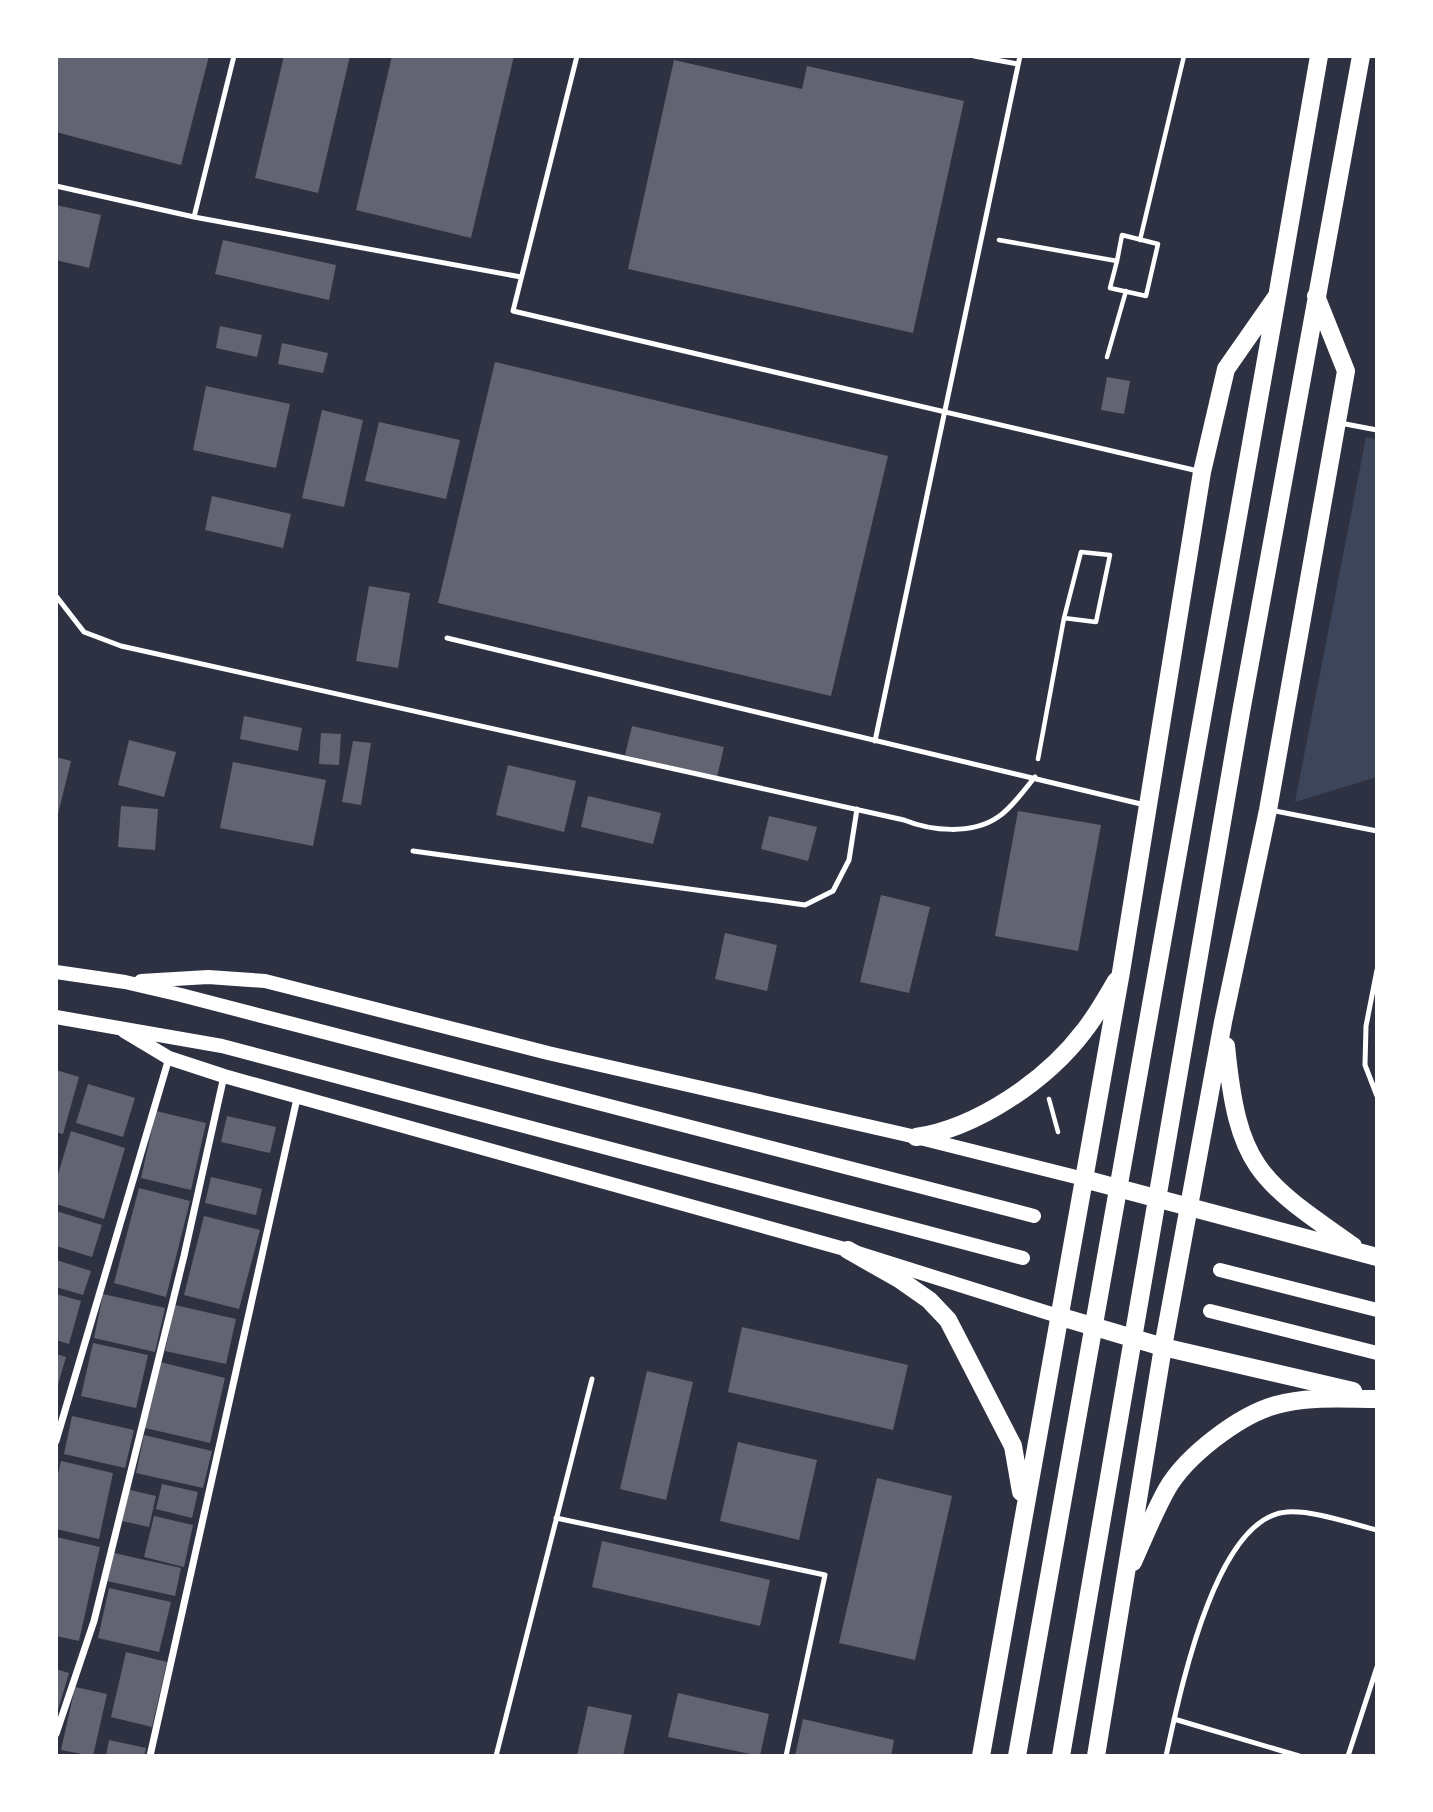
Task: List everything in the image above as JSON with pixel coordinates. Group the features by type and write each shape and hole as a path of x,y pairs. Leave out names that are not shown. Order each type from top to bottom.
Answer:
{"main road":[{"path":"1017,1756 1204,703 1281,290 1319,56"},
{"path":"1061,1756 1300,386 1361,56"},
{"path":"981,1756 1121,972 1202,472 1226,369 1281,290"},
{"path":"1096,1756 1163,1347 1191,1207 1223,1021 1268,810 1346,371 1317,296"},
{"path":"56,972 125,982 1034,1216"},
{"path":"916,1137 959,1127 984,1116 1065,1054 1085,1030 1121,972"},
{"path":"125,982 208,977 265,981 548,1053 916,1137 1370,1255"},
{"path":"56,1017 114,1025 222,1046 1023,1258"},
{"path":"1223,1021 1230,1088 1242,1140 1252,1161 1285,1199 1370,1255"},
{"path":"114,1025 169,1058 224,1076 298,1094 848,1250 1163,1347 1377,1398"},
{"path":"848,1250 919,1293 948,1320 1013,1446 1023,1513"},
{"path":"1220,1270 1377,1310"},
{"path":"1210,1311 1377,1353"},
{"path":"1122,1586 1168,1487 1196,1456 1222,1434 1248,1416 1276,1405 1322,1398 1377,1398"}],"street":[{"path":"56,1441 169,1058"},
{"path":"56,1734 94,1621 184,1256 224,1076"},
{"path":"150,1756 298,1094"}],"lane":[{"path":"194,216 234,56"},
{"path":"577,56 513,311 1202,472"},
{"path":"974,56 1018,64"},
{"path":"875,741 1020,56"},
{"path":"56,186 194,216 521,277"},
{"path":"1336,422 1377,430"},
{"path":"56,596 84,632 121,646 857,809 904,820 927,829 974,827 998,817 1035,777"},
{"path":"447,638 1148,806"},
{"path":"413,851 805,905 833,891 849,860 857,809"},
{"path":"1268,810 1377,831"},
{"path":"1377,970 1366,1026 1366,1065 1377,1096"},
{"path":"496,1756 592,1379"},
{"path":"1166,1756 1206,1605 1228,1559 1258,1524 1272,1515 1298,1512 1377,1530"},
{"path":"556,1518 825,1575 786,1756"},
{"path":"1348,1756 1377,1667"},
{"path":"1174,1719 1299,1756"}],"path":[{"path":"1140,240 1184,56"},
{"path":"1122,235 1140,240 1158,244 1146,296 1110,288 1122,235"},
{"path":"981,237 1117,261"},
{"path":"1107,357 1126,291"},
{"path":"1035,777 1064,618 1081,552 1110,555 1096,622 1064,618"},
{"path":"1046,1089 1058,1132"},
{"path":"1056,1124 1068,1128"}],"shaded area":[{"path":"1366,437 1377,439 1377,777 1295,802"}],"building":[{"path":"56,56 209,56 181,165 56,132"},
{"path":"284,56 350,56 318,193 255,178"},
{"path":"392,56 514,56 471,238 356,210"},
{"path":"674,60 802,89 807,66 964,101 913,333 628,269"},
{"path":"56,205 101,215 89,268 56,260"},
{"path":"223,240 336,265 329,300 215,274"},
{"path":"220,326 262,335 257,357 216,348"},
{"path":"282,343 328,353 323,373 278,364"},
{"path":"495,362 888,456 831,696 438,603"},
{"path":"1107,377 1130,381 1124,414 1101,410"},
{"path":"206,386 290,404 276,468 193,450"},
{"path":"322,410 363,420 344,507 302,498"},
{"path":"379,422 460,440 446,499 365,481"},
{"path":"212,496 291,514 283,548 205,530"},
{"path":"369,586 410,593 398,668 356,661"},
{"path":"244,716 302,728 298,751 240,739"},
{"path":"632,726 724,747 717,777 625,755"},
{"path":"321,733 341,734 339,765 319,764"},
{"path":"129,740 176,752 164,797 118,785"},
{"path":"353,741 371,743 361,805 342,802"},
{"path":"56,757 71,761 57,818 56,818"},
{"path":"233,762 326,780 313,846 220,828"},
{"path":"508,765 576,781 564,832 496,815"},
{"path":"588,796 661,813 653,844 581,827"},
{"path":"121,806 158,809 155,850 118,847"},
{"path":"1018,811 1101,825 1078,951 995,936"},
{"path":"769,816 817,827 808,861 761,849"},
{"path":"881,895 930,907 909,993 860,982"},
{"path":"725,933 777,945 767,991 715,979"},
{"path":"56,1070 79,1077 63,1134 56,1132"},
{"path":"88,1084 135,1098 123,1137 76,1123"},
{"path":"156,1111 206,1123 191,1190 141,1178"},
{"path":"227,1116 276,1127 270,1153 221,1142"},
{"path":"71,1131 125,1148 104,1219 56,1204 56,1181"},
{"path":"211,1177 262,1189 256,1215 205,1203"},
{"path":"139,1188 190,1201 166,1297 114,1283"},
{"path":"56,1211 102,1225 92,1257 56,1246"},
{"path":"204,1216 260,1230 239,1309 184,1295"},
{"path":"56,1260 91,1271 83,1295 56,1287"},
{"path":"56,1294 81,1301 69,1344 56,1340"},
{"path":"103,1294 165,1308 155,1352 94,1338"},
{"path":"175,1305 236,1319 226,1364 165,1351"},
{"path":"742,1327 908,1365 893,1430 728,1392"},
{"path":"93,1343 148,1355 136,1408 81,1396"},
{"path":"56,1354 66,1357 57,1388 56,1388"},
{"path":"160,1362 225,1378 210,1443 145,1428"},
{"path":"647,1371 693,1382 666,1500 620,1489"},
{"path":"72,1416 134,1430 125,1468 64,1454"},
{"path":"144,1435 212,1451 203,1488 136,1473"},
{"path":"738,1442 817,1460 799,1540 720,1521"},
{"path":"61,1461 113,1473 99,1539 56,1529 56,1483"},
{"path":"877,1478 952,1496 915,1660 839,1643"},
{"path":"162,1484 198,1492 192,1518 156,1509"},
{"path":"130,1490 156,1496 149,1527 122,1521"},
{"path":"154,1516 193,1525 184,1567 144,1557"},
{"path":"56,1537 100,1547 79,1641 56,1636"},
{"path":"602,1541 770,1580 760,1626 592,1587"},
{"path":"114,1553 181,1568 175,1596 107,1581"},
{"path":"109,1588 171,1602 159,1652 98,1638"},
{"path":"126,1652 167,1662 152,1727 111,1717"},
{"path":"56,1669 69,1673 57,1713 56,1713"},
{"path":"75,1687 107,1694 93,1756 61,1750"},
{"path":"678,1693 769,1714 760,1756 668,1737"},
{"path":"588,1706 632,1715 623,1756 577,1756"},
{"path":"803,1719 894,1740 891,1756 795,1756"},
{"path":"109,1740 146,1748 144,1756 106,1756"}]}
